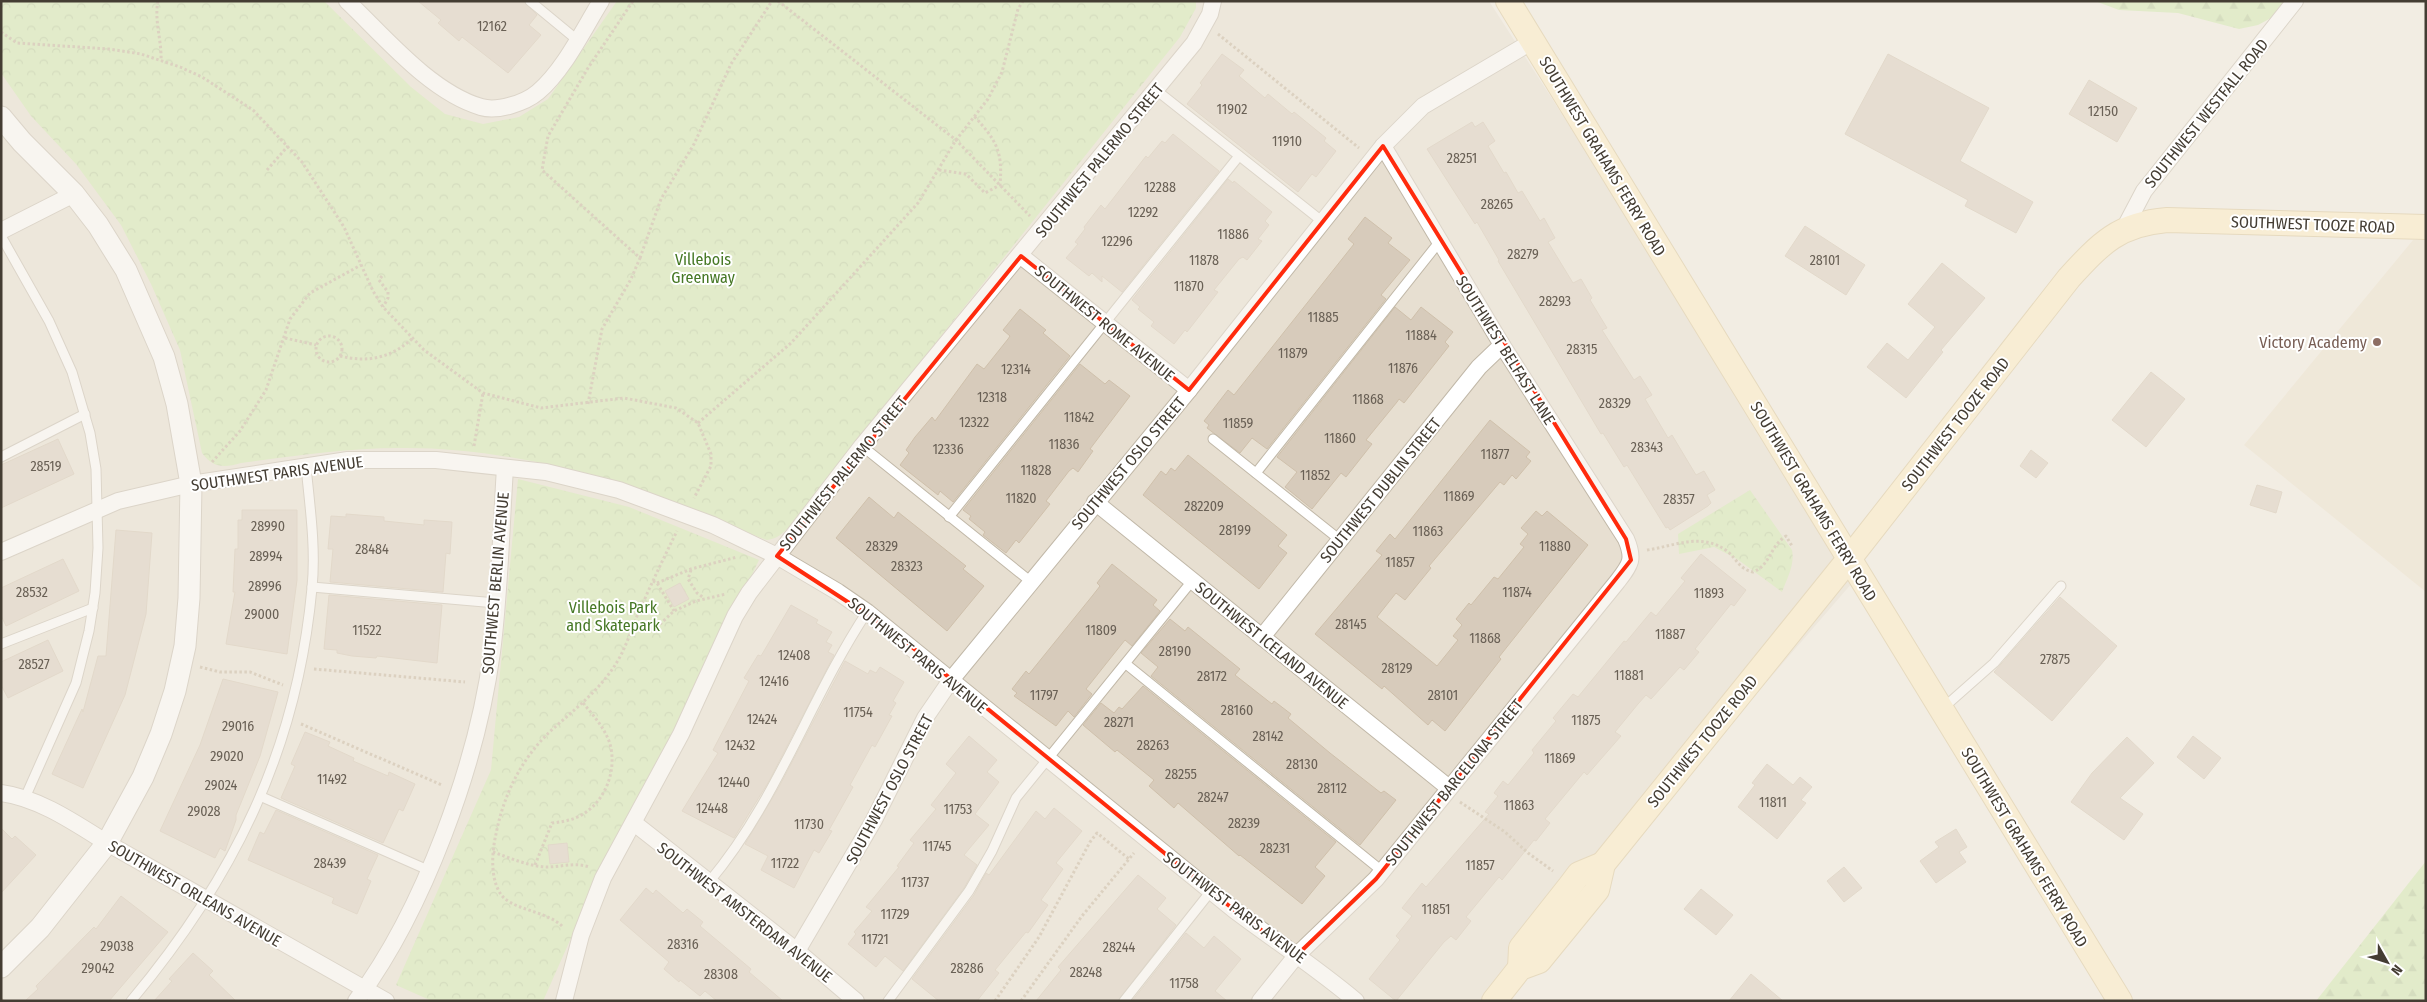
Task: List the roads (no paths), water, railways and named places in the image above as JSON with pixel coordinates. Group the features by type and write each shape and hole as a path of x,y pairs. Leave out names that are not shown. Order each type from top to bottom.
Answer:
{"main road":[{"name":"SOUTHWEST GRAHAMS FERRY ROAD","path":"1508,1 2120,1001"},
{"name":"SOUTHWEST TOOZE ROAD","path":"1494,1001 1520,968 1539,961 1596,890 1603,864 1849,559 2069,278 2094,250 2124,229 2143,222 2167,220 2426,227"},
{"name":"SOUTHWEST TOOZE ROAD","path":"1520,968 1521,948 1570,886 1580,874 1603,864"}],"street":[{"path":"347,1 424,74 465,101 482,108 495,108 514,104 537,93 554,75 601,1"},
{"name":"SOUTHWEST PALERMO STREET","path":"564,1001 581,935 605,874 696,704 735,616 749,593 862,446 1021,256 1194,43 1205,23 1212,1"},
{"name":"SOUTHWEST WESTFALL ROAD","path":"2124,229 2144,190 2295,1"},
{"name":"SOUTHWEST OSLO STREET","path":"797,951 870,828 925,718 951,680 1030,581 1189,390 1378,153 1423,106 1533,41"},
{"path":"1,117 22,142 74,194 98,225 126,270 164,357 177,404 190,484 189,598 182,661 161,734 143,777 107,843 40,928 1,967"},
{"name":"SOUTHWEST BELFAST LANE","path":"1378,153 1440,241 1502,345 1626,539 1631,552"},
{"path":"1,231 74,194"},
{"name":"SOUTHWEST ROME AVENUE","path":"1021,256 1189,390"},
{"name":"SOUTHWEST DUBLIN STREET","path":"1262,637 1479,368 1502,345"},
{"name":"SOUTHWEST PARIS AVENUE","path":"1,552 118,501 190,484 348,460 436,460 546,472 619,490 713,526 777,556 838,592 867,612 1047,760 1211,891 1296,956 1321,971 1356,1001"},
{"name":"SOUTHWEST BERLIN AVENUE","path":"360,995 396,938 428,870 458,792 479,721 492,652 505,468"},
{"name":"SOUTHWEST ICELAND AVENUE","path":"1095,502 1449,788"},
{"name":"SOUTHWEST BARCELONA STREET","path":"1260,1001 1296,956 1360,895 1382,871 1617,582 1631,560 1631,552"},
{"name":"SOUTHWEST ORLEANS AVENUE","path":"1,793 68,818 107,843 207,900 360,995 386,1001"},
{"name":"SOUTHWEST AMSTERDAM AVENUE","path":"634,823 797,951 856,1001"}],"lane":[{"path":"530,1 576,39"},
{"path":"1156,90 1322,222"},
{"path":"949,517 1239,156"},
{"path":"1,236 49,321 72,372 85,414 96,469 98,548 93,608 76,683 24,800"},
{"path":"1256,473 1440,241"},
{"path":"1,456 85,414"},
{"path":"1213,440 1340,540"},
{"path":"862,446 1030,581"},
{"path":"131,1001 161,964 207,900 262,797 288,718 296,688 312,587 311,515 306,467"},
{"path":"888,1001 969,891 992,851 1016,798 1192,581"},
{"path":"1942,710 1994,663 2061,586"},
{"path":"312,587 496,603"},
{"path":"1,644 93,608"},
{"path":"709,882 736,848 772,790 844,647 867,612"},
{"path":"1126,664 1382,871"},
{"path":"262,797 428,870"},
{"path":"1124,1001 1211,891"}],"place":[{"name":"Victory Academy","path":"2377,342"}],"park label":[{"name":"Villebois Greenway","path":"703,268"},
{"name":"Villebois Park and Skatepark","path":"613,616"}]}
